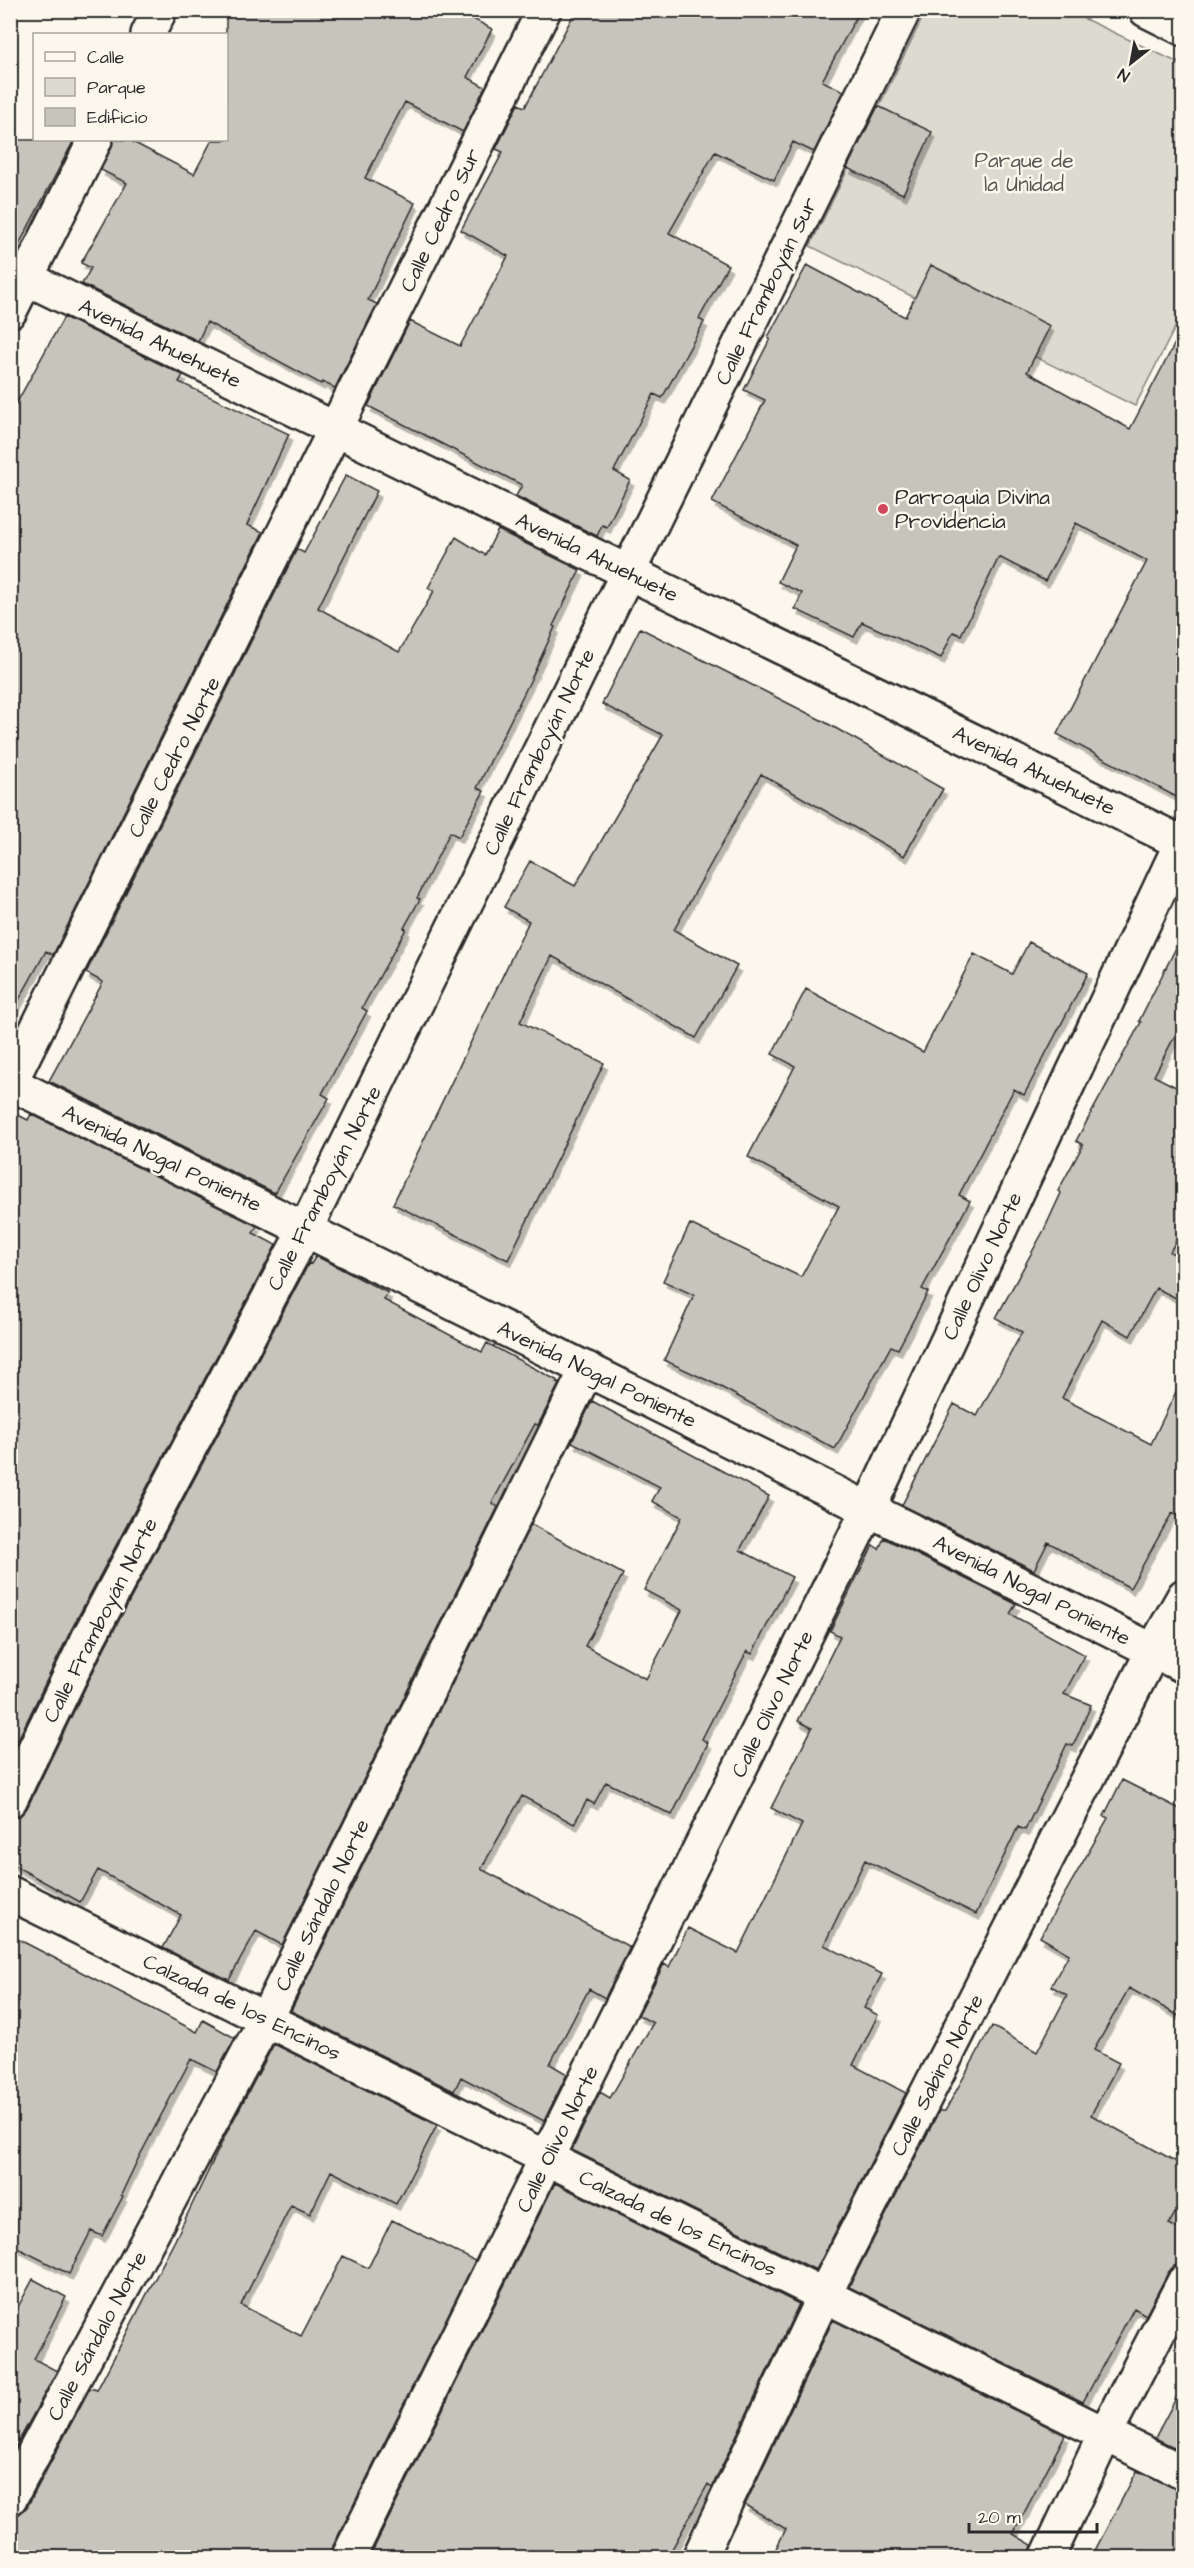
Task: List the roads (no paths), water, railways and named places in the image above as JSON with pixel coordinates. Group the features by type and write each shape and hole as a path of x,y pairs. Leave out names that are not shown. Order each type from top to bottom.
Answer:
{"street":[{"path":"148,33 160,10"},
{"name":"Calle Cedro Sur","path":"337,430 544,10"},
{"name":"Calle Framboyán Sur","path":"627,571 904,10"},
{"path":"1146,10 1184,29"},
{"path":"10,311 18,274 94,141"},
{"name":"Avenida Ahuehuete","path":"18,274 1183,841"},
{"name":"Calle Cedro Norte","path":"11,1083 337,430"},
{"name":"Calle Framboyán Norte","path":"10,1800 89,1637 305,1230 627,571"},
{"name":"Calle Olivo Norte","path":"348,2558 868,1508 1183,841"},
{"name":"Avenida Nogal Poniente","path":"11,1083 1184,1666"},
{"name":"Calle Sándalo Norte","path":"10,2498 266,2019 587,1370"},
{"name":"Calle Sabino Norte","path":"699,2558 824,2295 1153,1651 1184,1596"},
{"name":"Calzada de los Encinos","path":"10,1893 1184,2473"},
{"path":"1047,2558 1105,2434 1184,2282"}],"place":[{"name":"Parroquia Divina Providencia","path":"883,509"}],"park label":[{"name":"Parque de la Unidad","path":"1024,172"}]}
